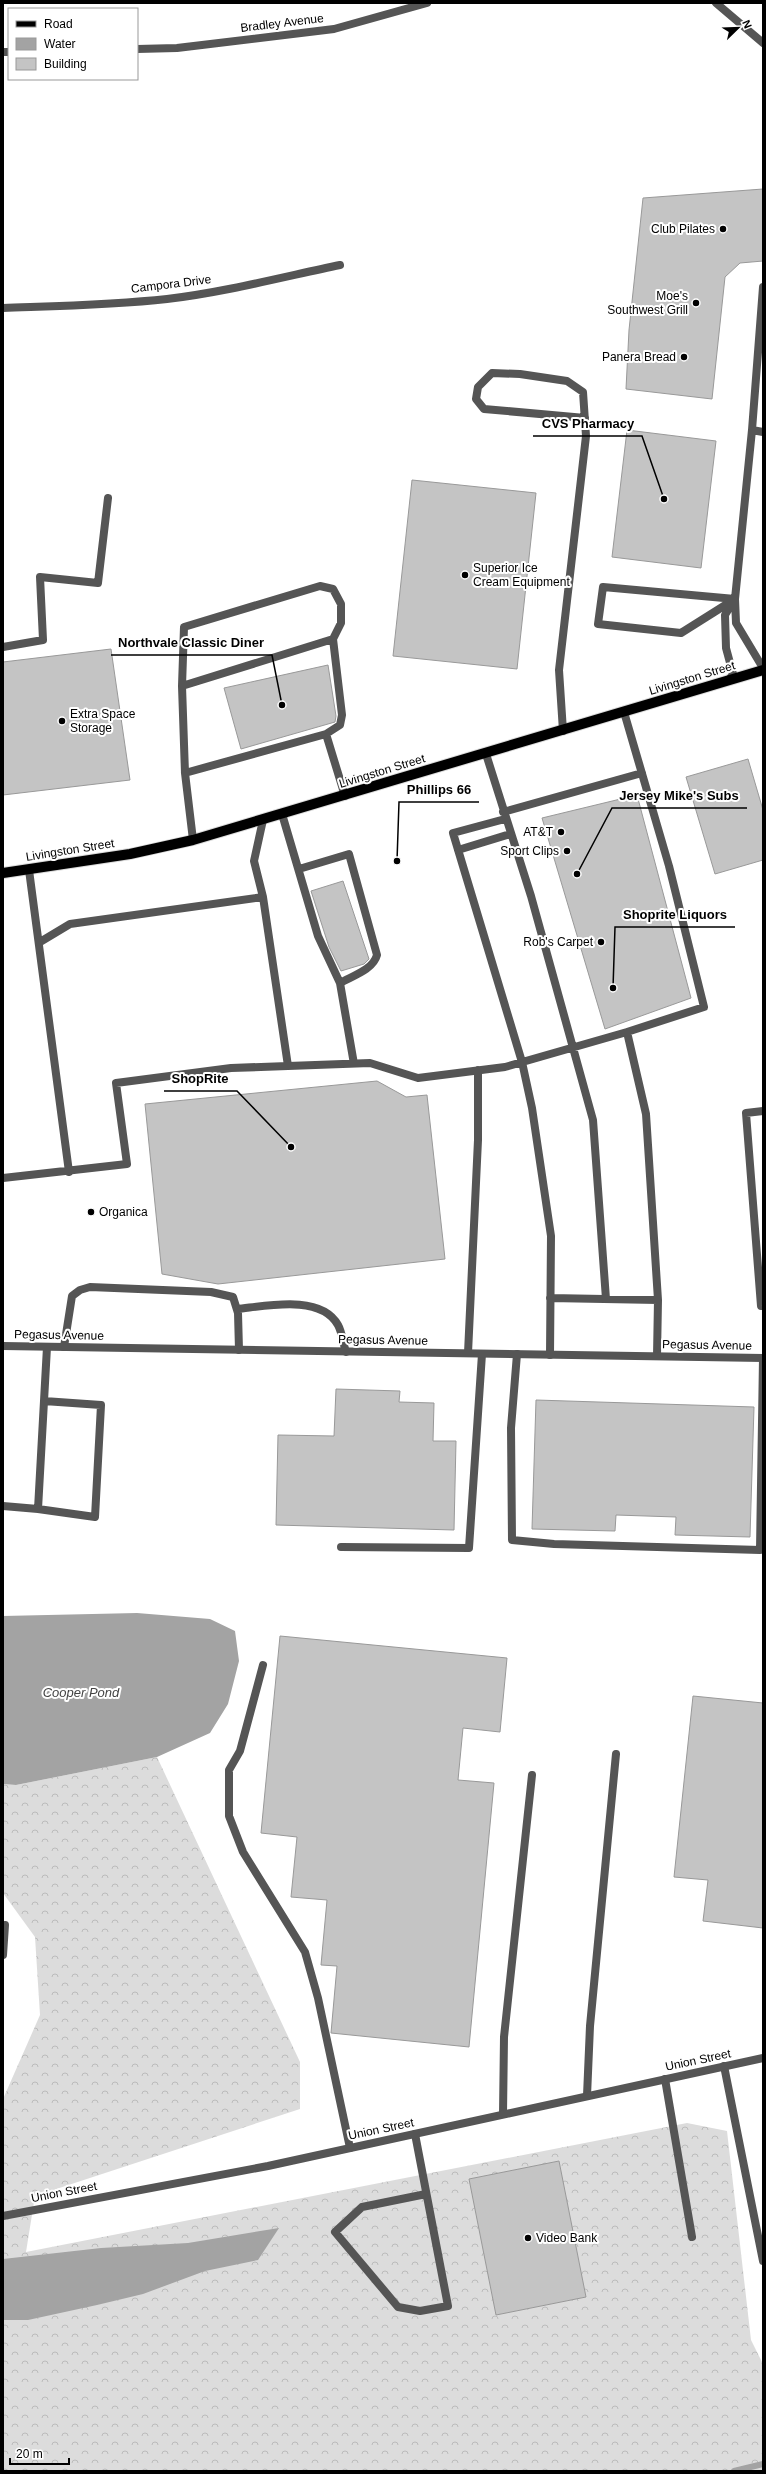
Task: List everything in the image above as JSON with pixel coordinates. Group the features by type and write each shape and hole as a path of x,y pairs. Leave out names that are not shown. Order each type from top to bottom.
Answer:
{"main road":[{"name":"Livingston Street","path":"3,874 130,854 193,840 563,731 763,669"}],"street":[{"name":"Bradley Avenue","path":"138,49 177,48 334,29 427,3"},
{"path":"716,3 763,43"},
{"name":"Campora Drive","path":"3,308 168,299 241,286 340,265"},
{"path":"763,287 752,430 735,599 736,623 763,669"},
{"path":"563,731 559,670 586,436 585,418 583,392 568,381 520,374 492,373 478,387 476,399 484,410 585,418"},
{"path":"752,430 763,432"},
{"path":"3,647 43,640 40,577 98,583 108,498"},
{"path":"185,773 326,734 340,725 342,715 333,639 341,623 341,604 333,589 320,586 184,627 182,686 185,773 193,840"},
{"path":"603,587 735,599 681,633 598,624 603,587"},
{"path":"729,680 733,674 726,648 724,616 735,599"},
{"path":"182,686 333,639"},
{"path":"3,1178 69,1172 127,1164 116,1083 231,1068 370,1063 418,1078 478,1070 522,1062 704,1008 669,866 624,712"},
{"path":"326,734 345,796"},
{"path":"486,754 504,816 531,896 593,1120 606,1299"},
{"path":"550,1354 551,1236 532,1108 522,1062 453,833 642,772"},
{"path":"282,814 318,936 340,983 354,1064"},
{"path":"263,820 254,861 263,897 288,1066"},
{"path":"458,850 510,834"},
{"path":"299,869 349,854 377,955 375,962 368,968 340,983"},
{"path":"29,870 40,942 69,1172"},
{"path":"40,942 70,924 263,897"},
{"path":"627,1032 646,1114 658,1300 657,1356"},
{"path":"468,1353 478,1140 478,1070"},
{"path":"763,1111 746,1113 761,1306 763,1306"},
{"path":"64,1347 72,1296 80,1290 90,1287 211,1292 233,1297 237,1309 239,1350"},
{"path":"550,1298 658,1300"},
{"path":"237,1309 286,1304 304,1305 320,1310 338,1325 346,1352"},
{"name":"Pegasus Avenue","path":"3,1346 763,1358"},
{"path":"38,1509 47,1347"},
{"path":"341,1547 469,1548 482,1354"},
{"path":"517,1354 512,1428 512,1540 554,1544 760,1550 763,1358"},
{"path":"3,1506 95,1517 101,1405 44,1401"},
{"path":"263,1665 240,1751 229,1770 229,1816 243,1852 305,1952 318,1998 350,2148"},
{"path":"587,2096 590,2026 616,1754"},
{"path":"503,2114 504,2037 532,1775"},
{"path":"3,1955 5,1925"},
{"name":"Union Street","path":"3,2216 268,2166 763,2058"},
{"path":"724,2066 763,2261"},
{"path":"665,2079 692,2237"},
{"path":"415,2134 448,2306 420,2311 398,2307 335,2232 362,2208 426,2194"}],"green space":[{"path":"157,1757 300,2062 300,2109 35,2196 26,2252 687,2123 727,2131 751,2340 763,2364 763,2471 3,2471 3,2099 40,2015 35,1937 3,1893 3,1784 16,1785"}],"water":[{"name":"Cooper Pond","path":"137,1613 210,1619 235,1631 239,1661 228,1704 210,1733 157,1757 16,1785 3,1784 3,1616"},
{"path":"279,2228 258,2260 205,2271 143,2294 97,2305 28,2320 3,2320 3,2259 101,2248 188,2243"}],"building":[{"path":"763,189 763,261 740,263 725,277 712,399 626,389 629,330 643,198"},
{"path":"627,430 716,441 701,568 612,557"},
{"name":"Superior Ice Cream Equipment","path":"412,480 536,493 517,669 393,656"},
{"name":"Extra Space Storage","path":"111,649 130,780 3,795 3,662"},
{"path":"328,665 336,716 335,722 241,749 224,688"},
{"path":"748,759 763,810 763,860 715,874 686,777"},
{"path":"637,795 691,998 605,1029 542,818"},
{"path":"343,881 369,959 364,964 341,971 329,947 311,891"},
{"path":"377,1081 406,1097 427,1095 445,1259 218,1284 162,1274 145,1104"},
{"path":"336,1389 400,1391 399,1402 434,1403 433,1441 456,1441 454,1530 276,1525 278,1435 334,1436"},
{"path":"536,1400 754,1407 750,1537 675,1535 676,1517 616,1515 615,1531 532,1529"},
{"path":"280,1636 507,1658 500,1732 463,1728 458,1780 494,1783 469,2047 331,2033 337,1966 321,1965 327,1900 291,1897 297,1837 261,1833"},
{"path":"693,1696 763,1703 763,1928 703,1921 708,1880 674,1877"},
{"name":"Video Bank","path":"559,2161 586,2297 496,2315 469,2179"}],"waterway":[{"path":"734,2471 763,2464"}],"place":[{"name":"Club Pilates","path":"723,229"},
{"name":"Moe's Southwest Grill","path":"696,303"},
{"name":"Panera Bread","path":"684,357"},
{"name":"CVS Pharmacy","path":"664,499"},
{"name":"Superior Ice Cream Equipment","path":"465,575"},
{"name":"Northvale Classic Diner","path":"282,705"},
{"name":"Extra Space Storage","path":"62,721"},
{"name":"AT&T","path":"561,832"},
{"name":"Sport Clips","path":"567,851"},
{"name":"Phillips 66","path":"397,861"},
{"name":"Jersey Mike's Subs","path":"577,874"},
{"name":"Rob's Carpet","path":"601,942"},
{"name":"Shoprite Liquors","path":"613,988"},
{"name":"ShopRite","path":"291,1147"},
{"name":"Organica","path":"91,1212"},
{"name":"Video Bank","path":"528,2238"}]}
